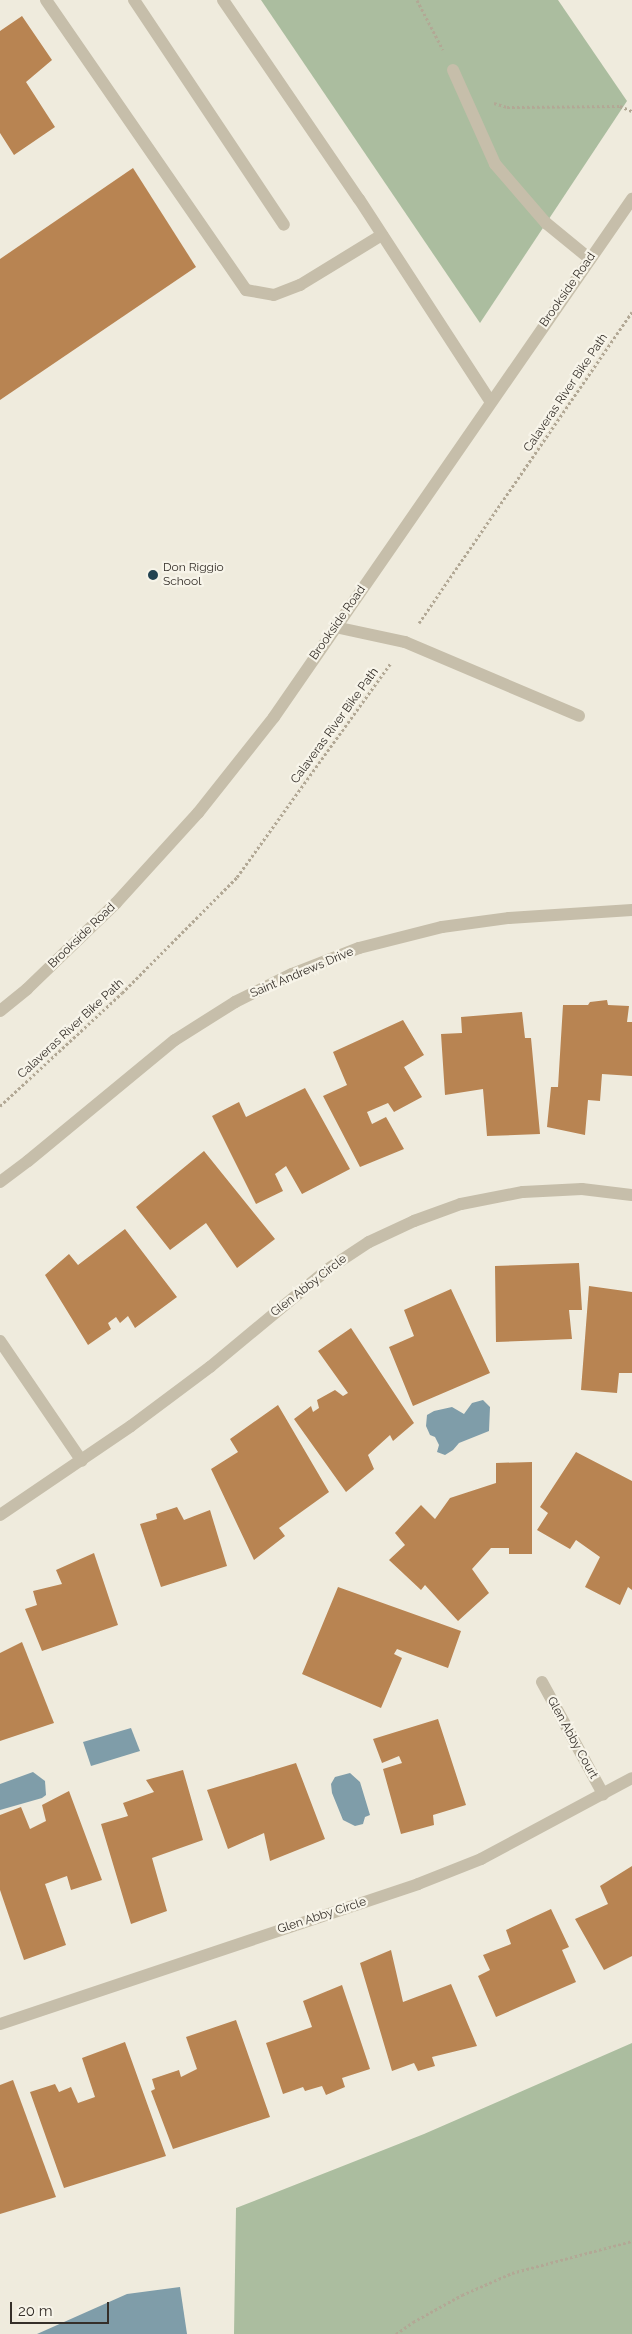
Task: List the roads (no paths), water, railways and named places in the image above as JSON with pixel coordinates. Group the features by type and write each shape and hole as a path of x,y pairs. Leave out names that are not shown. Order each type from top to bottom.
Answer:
{"street":[{"path":"46,0 246,290 274,295 300,284 382,235"},
{"path":"134,0 284,225"},
{"path":"222,0 382,235 491,402"},
{"path":"453,70 496,164 546,223 590,259"},
{"name":"Brookside Road","path":"0,1011 27,989 116,903 198,813 274,717 632,199"},
{"path":"335,627 405,642 579,716"},
{"name":"Saint Andrews Drive","path":"0,1182 28,1162 175,1040 235,1002 292,974 359,948 442,927 509,918 632,910"},
{"name":"Glen Abby Circle","path":"0,1515 82,1461 210,1366 328,1269 369,1242 405,1225 461,1204 523,1192 582,1189 632,1194"},
{"path":"0,1341 82,1461"},
{"name":"Glen Abby Court","path":"542,1682 603,1794"},
{"name":"Glen Abby Circle","path":"0,2024 418,1884 481,1859 632,1778"}],"water":[{"path":"483,1400 490,1407 489,1431 459,1443 445,1455 437,1452 439,1445 435,1437 430,1435 426,1426 427,1415 434,1411 452,1407 464,1414 472,1403"},
{"path":"131,1728 140,1751 91,1766 83,1742"},
{"path":"33,1772 45,1781 46,1795 42,1798 0,1810 0,1784"},
{"path":"350,1773 360,1782 370,1815 365,1817 363,1824 355,1826 343,1820 332,1793 331,1784 335,1777"},
{"path":"180,2287 187,2334 37,2334 127,2294"}],"place":[{"name":"Don Riggio School","path":"153,575"}]}
